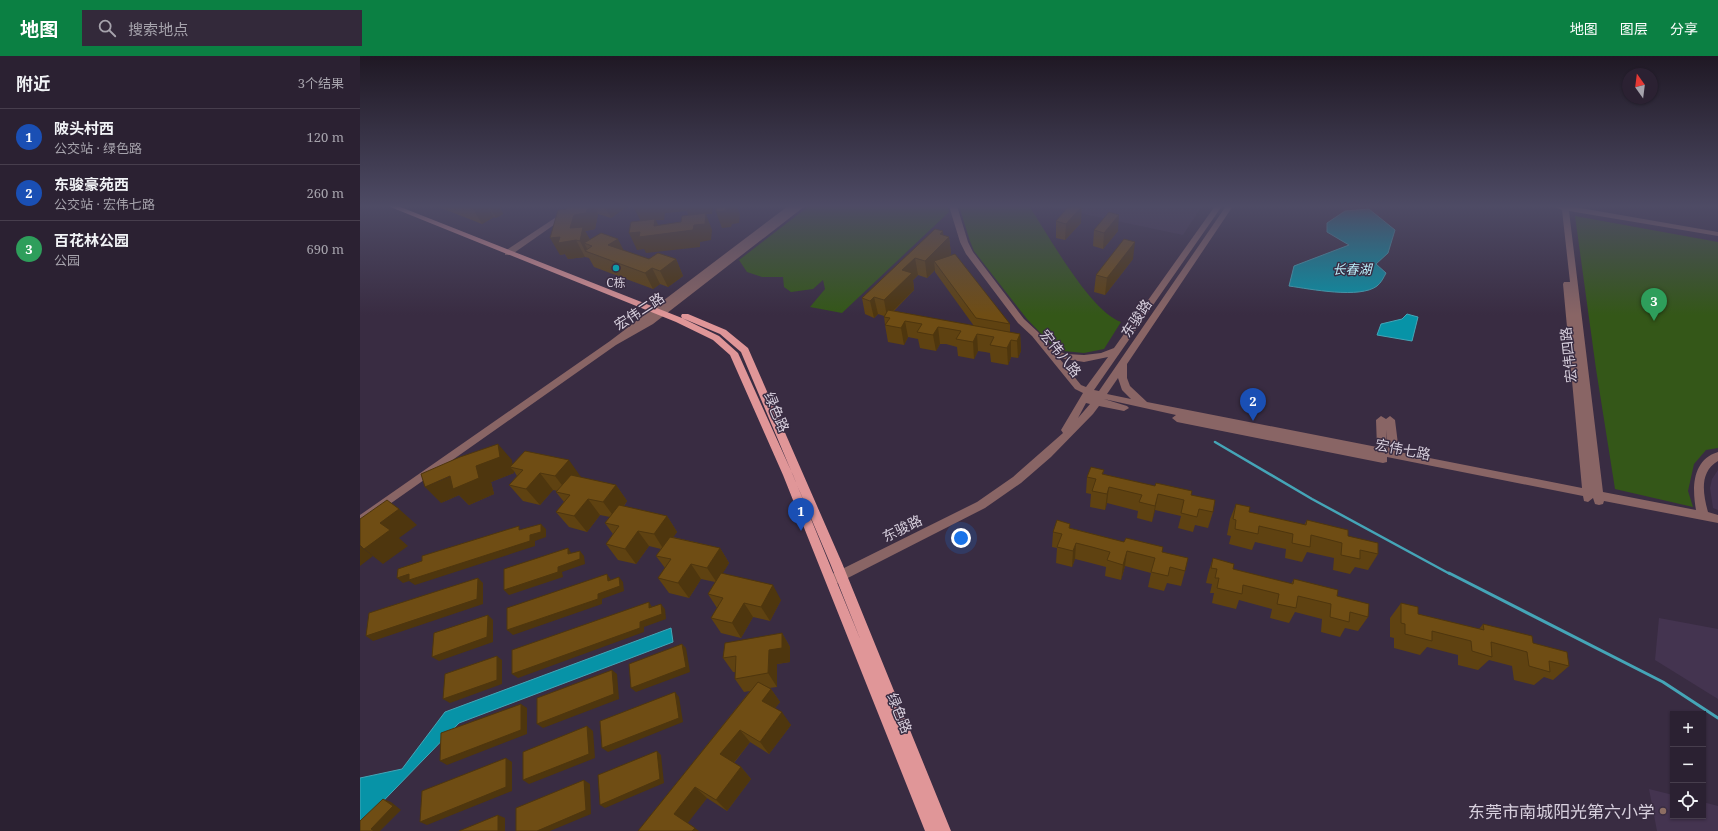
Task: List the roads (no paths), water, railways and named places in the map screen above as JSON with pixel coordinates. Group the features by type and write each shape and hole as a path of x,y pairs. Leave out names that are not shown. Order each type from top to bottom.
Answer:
{"main road":[{"name":"绿色路","path":"486,242 661,310 716,338 734,353 836,578 944,831"},
{"name":"绿色路","path":"489,242 507,250"},
{"name":"绿色路","path":"836,578 932,831"}],"street":[{"path":"507,250 518,242"},
{"path":"507,250 520,242"},
{"name":"宏伟二路","path":"661,310 748,242"},
{"name":"宏伟二路","path":"360,521 661,310 753,242"},
{"name":"宏伟八路","path":"964,242 969,252 1021,320 1034,342 1074,390 1086,396"},
{"name":"东骏路","path":"1060,440 1086,396 1194,242"},
{"name":"东骏路","path":"836,578 981,505 1017,480 1035,465 1090,412 1206,242"},
{"name":"宏伟四路","path":"1566,242 1593,497"},
{"name":"宏伟八路","path":"1021,320 1035,334 1086,396"},
{"path":"1050,352 1063,357 1085,359 1099,357 1118,350"},
{"path":"1123,365 1122,381 1127,391 1148,405"},
{"name":"宏伟七路","path":"1086,396 1593,497 1718,519"},
{"name":"宏伟七路","path":"1099,399 1148,405 1394,454 1718,526"},
{"path":"1382,452 1385,420 1394,454"},
{"path":"1704,516 1698,495 1700,474 1706,465 1718,456"}],"water":[{"name":"长春湖","path":"1344,242 1391,242 1388,253 1376,264 1386,273 1377,286 1369,290 1347,293 1289,286 1294,266 1349,245"},
{"path":"1407,314 1418,317 1412,341 1377,335 1381,324 1402,319"},
{"path":"671,628 673,642 459,723 360,825 360,778 402,769 445,712"}],"waterway":[{"path":"1215,442 1312,499 1450,574"},
{"path":"1449,573 1663,682 1718,718"}],"place":[{"name":"C栋","path":"616,268"},
{"name":"百花林公园","path":"1654,321"},
{"name":"东骏豪苑西","path":"1253,421"},
{"name":"陂头村西","path":"801,531"},
{"name":"东莞市南城阳光第六小学","path":"1663,811"}]}
